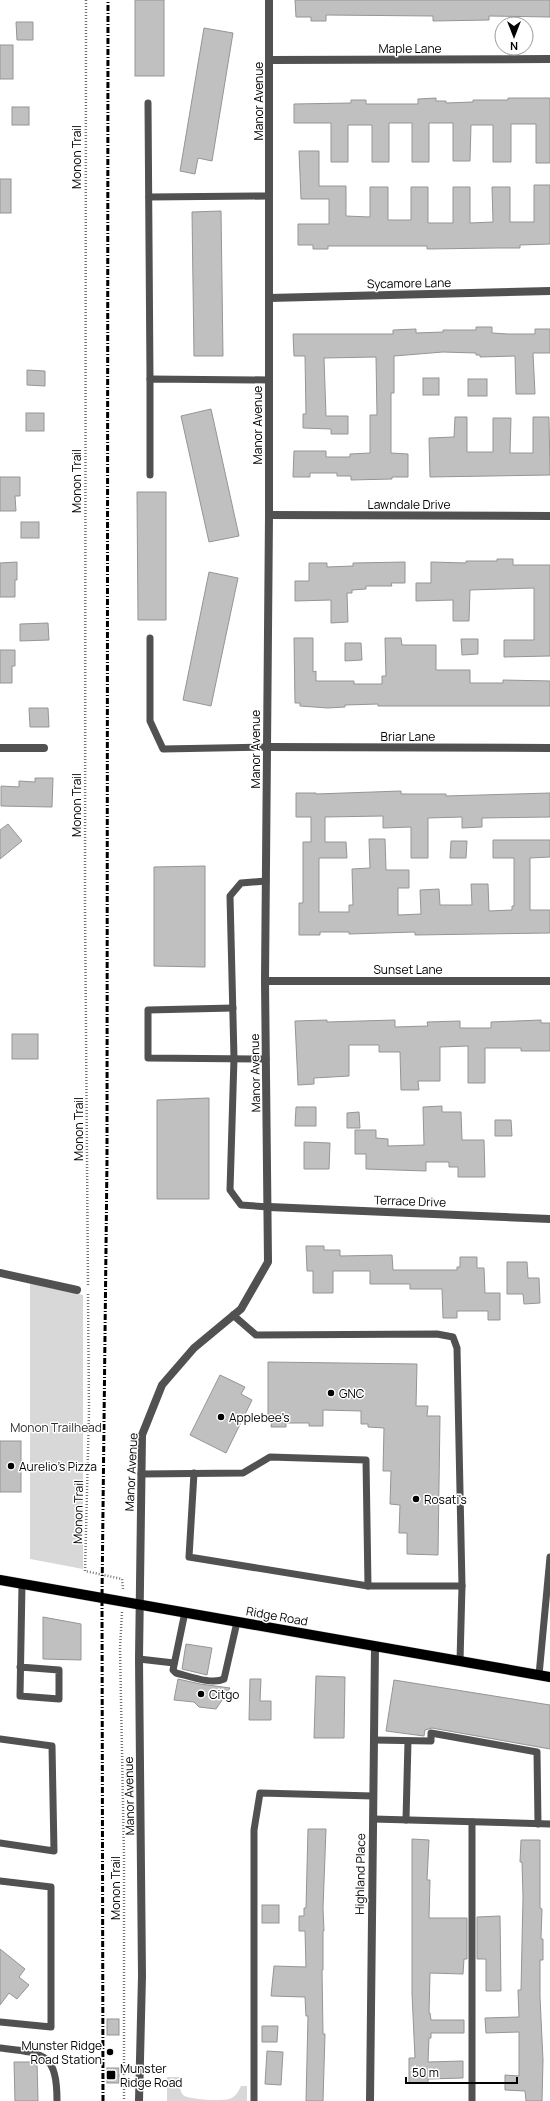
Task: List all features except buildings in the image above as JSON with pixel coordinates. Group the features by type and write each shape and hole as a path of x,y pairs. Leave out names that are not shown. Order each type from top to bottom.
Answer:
{"main road":[{"name":"Ridge Road","path":"0,1580 550,1677"}],"street":[{"name":"Manor Avenue","path":"139,2101 142,1976 139,1659 142,1435 162,1385 194,1348 241,1309 268,1262 269,1207 265,981 269,515 269,0"},
{"name":"Maple Lane","path":"270,60 550,59"},
{"name":"Sycamore Lane","path":"269,298 550,291"},
{"name":"Lawndale Drive","path":"269,515 550,516"},
{"name":"Briar Lane","path":"267,747 550,748"},
{"path":"0,748 44,748"},
{"name":"Sunset Lane","path":"265,981 550,981"},
{"name":"Terrace Drive","path":"269,1207 550,1219"},
{"path":"0,1274 77,1290"},
{"name":"Highland Place","path":"370,2101 375,1647"}],"lane":[{"path":"148,103 150,475"},
{"path":"149,197 269,196"},
{"path":"150,379 269,380"},
{"path":"150,638 150,721 163,749 267,747"},
{"path":"266,881 241,883 230,896 234,1058 230,1190 241,1205 269,1207"},
{"path":"233,1008 148,1010 148,1058 266,1059"},
{"path":"233,1315 256,1335 437,1334 453,1337 457,1348 462,1586 460,1661"},
{"path":"141,1474 243,1472 270,1457 366,1460 368,1586"},
{"path":"194,1473 189,1558 368,1586 462,1586"},
{"path":"539,1675 550,1557"},
{"path":"20,1667 59,1670 58,1699 20,1696 20,1667 22,1584"},
{"path":"185,1612 173,1670 176,1673 219,1682 224,1679 237,1622"},
{"path":"139,1659 174,1663"},
{"path":"374,1740 431,1741 431,1733 537,1752 538,1824"},
{"path":"0,1739 52,1746 54,1851 0,1843"},
{"path":"406,1820 408,1741"},
{"path":"254,2101 254,1830 260,1793 373,1796"},
{"path":"373,1819 550,1824"},
{"path":"472,1822 472,2101"},
{"path":"0,1881 51,1887 51,2027 0,2022"},
{"path":"0,2048 32,2052 46,2057 52,2065 57,2081 57,2101"}],"path":[{"name":"Monon Trail","path":"86,0 85,897 89,1412 85,1571 122,1579"},
{"name":"Monon Trail","path":"121,1628 124,2101"}],"green space":[{"name":"Monon Trailhead","path":"30,1283 83,1295 83,1569 30,1559"},
{"path":"167,2077 180,2077 180,2089 183,2095 198,2099 229,2099 235,2096 241,2086 247,2086 247,2101 167,2101"}],"railway":[{"path":"103,2101 102,1598 107,1161 108,0"}],"place":[{"name":"GNC","path":"331,1393"},
{"name":"Applebee's","path":"221,1417"},
{"name":"Aurelio's Pizza","path":"11,1466"},
{"name":"Rosati's","path":"416,1499"},
{"name":"Citgo","path":"201,1694"},
{"name":"Munster Ridge Road Station","path":"110,2052"},
{"name":"Munster Ridge Road","path":"111,2075"}]}
